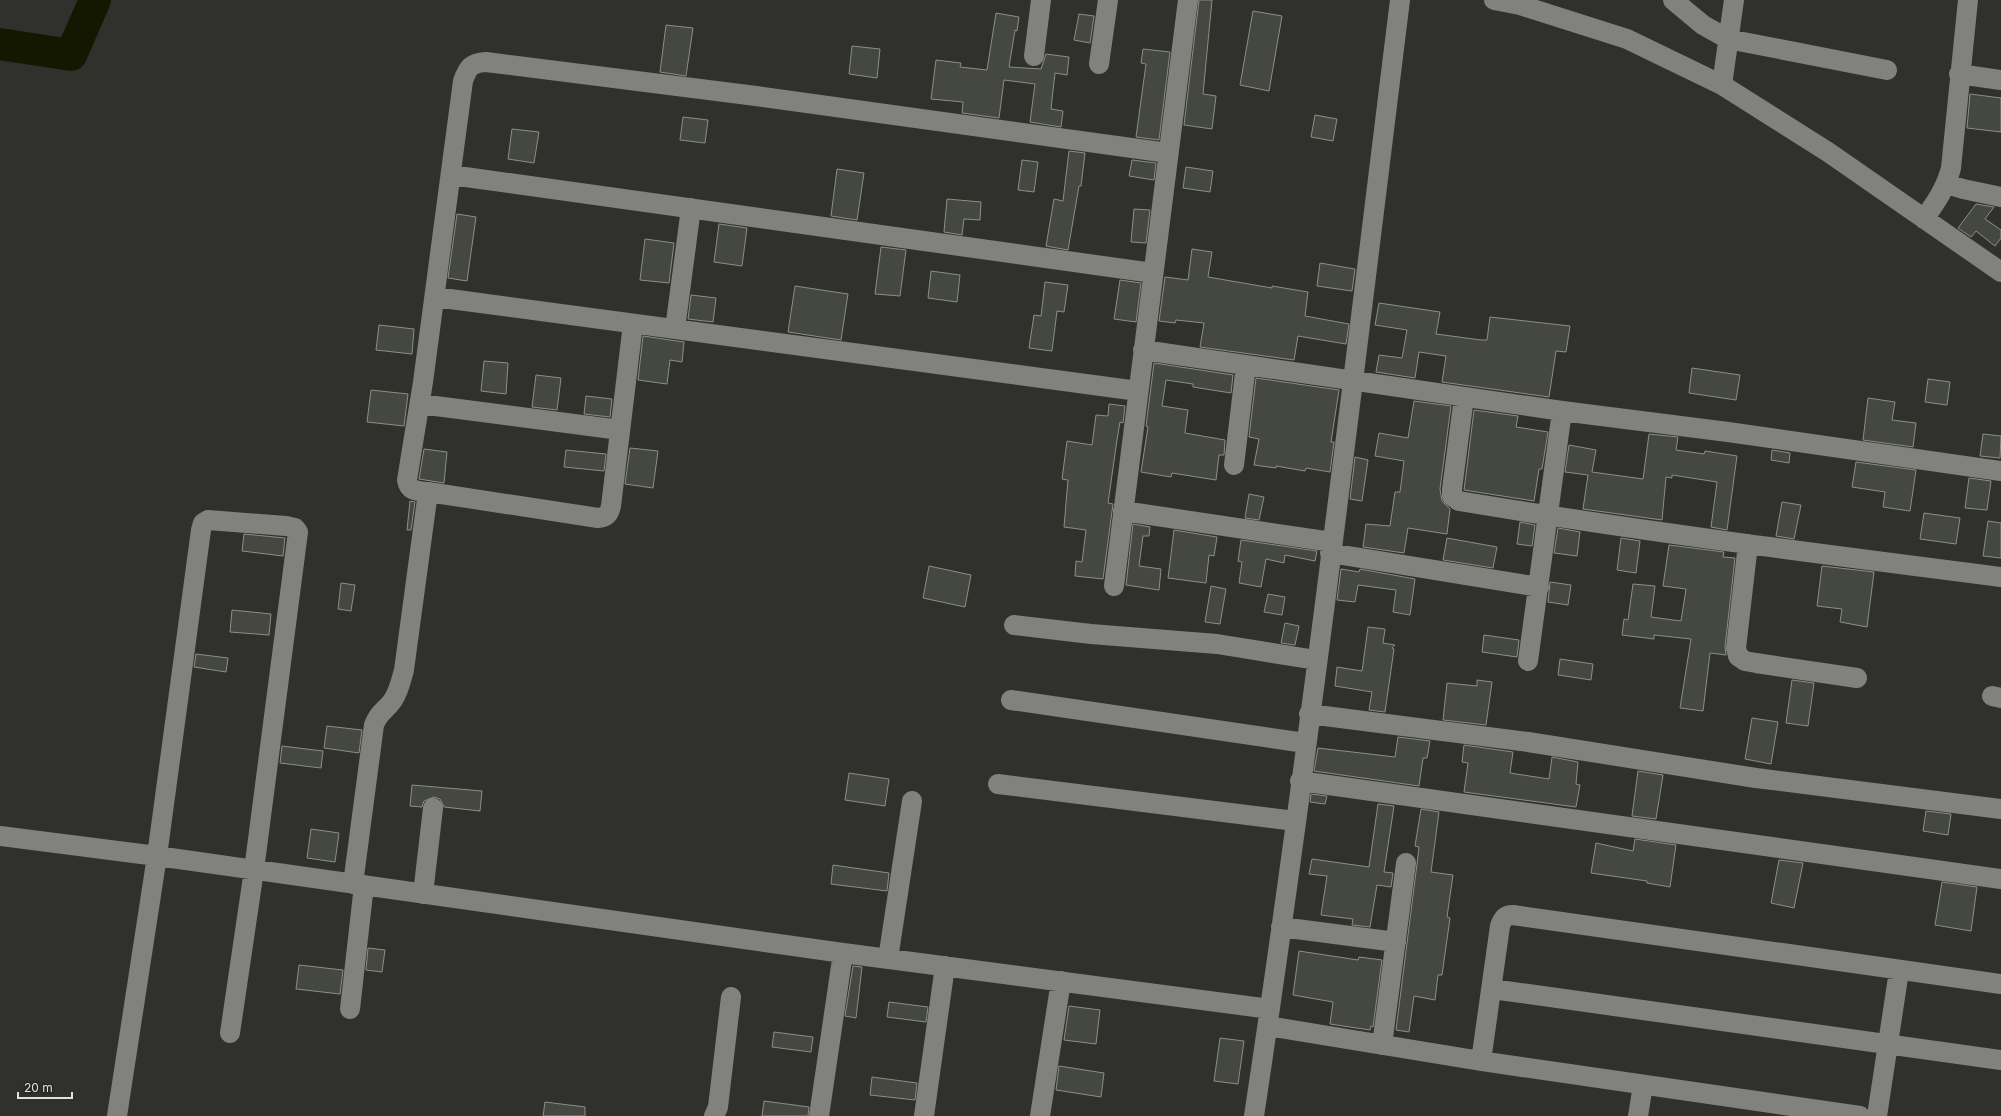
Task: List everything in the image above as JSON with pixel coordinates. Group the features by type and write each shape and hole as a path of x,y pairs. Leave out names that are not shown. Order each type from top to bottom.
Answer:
{"street":[{"path":"1034,56 1041,0"},
{"path":"1099,64 1108,0"},
{"path":"1114,586 1188,0"},
{"path":"1254,1116 1269,1018 1353,380 1400,0"},
{"path":"1494,0 1520,5 1627,39 1722,85 1828,152 2001,272"},
{"path":"1673,0 1703,25 1728,38 1887,70"},
{"path":"1722,85 1734,0"},
{"path":"1924,219 1940,198 1947,184 1968,0"},
{"path":"633,324 610,513 605,517 598,518 412,490 408,487 406,480 420,404 463,81 468,69 475,63 486,62 756,96 1168,153"},
{"path":"1959,74 2001,80"},
{"path":"451,175 1153,273"},
{"path":"1947,184 2001,197"},
{"path":"675,329 691,208"},
{"path":"435,297 1138,391"},
{"path":"1143,350 1562,411 1728,432 2001,471"},
{"path":"1234,465 1246,365"},
{"path":"1464,397 1452,496 1459,501 1549,516 1748,544 2001,577"},
{"path":"420,404 620,430"},
{"path":"1528,661 1549,516 1562,411"},
{"path":"350,1009 359,884 374,725 377,715 393,701 399,688 404,670 428,492"},
{"path":"1123,511 1331,547 1539,587"},
{"path":"117,1116 157,856 203,523 208,520 286,526 295,528 298,532 254,870 230,1033"},
{"path":"1748,544 1736,648 1738,656 1745,661 1857,678"},
{"path":"1014,625 1114,636 1217,644 1316,660"},
{"path":"1011,700 1305,743"},
{"path":"1309,714 1528,742 1756,778 2001,809"},
{"path":"1300,781 2001,879"},
{"path":"998,784 1295,822"},
{"path":"888,959 912,801"},
{"path":"423,894 434,808"},
{"path":"0,836 359,884 843,953 1061,981 1269,1018 1382,1045 1481,1061 1860,1116"},
{"path":"1382,1045 1406,863"},
{"path":"1481,1061 1500,926 1502,919 1506,915 1899,971 2001,984"},
{"path":"1281,927 1396,942"},
{"path":"819,1116 843,953"},
{"path":"924,1116 945,966"},
{"path":"1877,1116 1899,971"},
{"path":"1040,1116 1061,981"},
{"path":"1492,989 2001,1060"},
{"path":"714,1116 718,1107 731,997"},
{"path":"1638,1116 1643,1085"}],"building":[{"path":"1199,0 1212,0 1203,94 1216,96 1212,129 1184,125"},
{"path":"1253,11 1282,16 1269,91 1240,85"},
{"path":"996,13 1019,17 1017,31 1015,30 1009,67 1041,69 1046,54 1069,57 1067,75 1055,73 1051,109 1063,111 1061,127 1030,122 1035,84 1004,80 999,118 962,113 963,102 931,99 936,60 961,63 960,67 987,70"},
{"path":"1079,14 1094,16 1090,43 1074,40"},
{"path":"666,25 693,28 686,76 660,72"},
{"path":"852,46 880,49 877,78 849,74"},
{"path":"1143,49 1170,52 1159,140 1136,137 1146,64 1141,63"},
{"path":"1970,94 2001,98 2001,132 1967,128"},
{"path":"1315,115 1337,119 1333,141 1311,137"},
{"path":"683,117 708,120 705,143 680,140"},
{"path":"512,129 539,132 534,163 508,159"},
{"path":"1069,151 1085,153 1081,186 1079,186 1068,250 1046,246 1054,199 1063,201"},
{"path":"1022,160 1038,162 1034,192 1018,190"},
{"path":"1132,160 1156,163 1154,180 1129,176"},
{"path":"1186,167 1213,171 1210,192 1183,188"},
{"path":"837,169 864,173 857,220 831,216"},
{"path":"947,199 981,202 980,220 964,219 962,235 944,232"},
{"path":"1976,204 1994,207 1985,219 2001,230 2001,238 1995,246 1976,231 1971,237 1958,228"},
{"path":"1134,209 1150,210 1146,243 1131,242"},
{"path":"457,214 476,217 467,281 448,278"},
{"path":"719,224 747,228 742,266 714,262"},
{"path":"645,239 674,243 669,283 640,280"},
{"path":"881,247 906,250 900,296 875,294"},
{"path":"1192,249 1212,252 1208,277 1272,288 1272,286 1308,292 1305,316 1349,324 1346,344 1298,336 1294,360 1200,347 1204,323 1176,320 1175,323 1159,321 1165,277 1188,280"},
{"path":"1320,263 1355,269 1352,291 1317,286"},
{"path":"931,271 960,275 957,302 928,298"},
{"path":"1120,280 1141,283 1136,322 1114,319"},
{"path":"1045,282 1068,285 1064,312 1057,311 1052,351 1029,348 1034,315 1041,316"},
{"path":"795,286 848,294 841,340 788,332"},
{"path":"691,295 716,298 713,322 688,319"},
{"path":"1379,303 1440,312 1436,334 1481,340 1487,340 1490,317 1570,326 1566,352 1556,351 1549,397 1442,382 1446,356 1419,352 1415,378 1376,372 1379,355 1402,358 1407,330 1375,325"},
{"path":"379,325 414,329 412,354 376,350"},
{"path":"643,336 684,342 682,362 670,360 667,384 638,380"},
{"path":"484,361 508,363 506,394 481,391"},
{"path":"1154,363 1233,375 1231,393 1193,387 1193,384 1166,380 1162,406 1188,410 1185,433 1225,440 1224,455 1219,455 1216,480 1172,473 1171,477 1141,472 1148,427 1146,426"},
{"path":"1692,368 1740,375 1736,400 1689,393"},
{"path":"536,375 561,378 557,410 532,407"},
{"path":"1256,378 1339,390 1331,442 1334,442 1330,472 1306,468 1305,471 1276,466 1276,468 1254,465 1259,439 1249,437"},
{"path":"1928,379 1950,382 1947,405 1925,402"},
{"path":"371,390 408,394 404,426 367,422"},
{"path":"586,396 612,399 610,417 584,414"},
{"path":"1868,398 1895,402 1892,420 1916,423 1913,447 1863,440"},
{"path":"1414,401 1451,406 1440,489 1442,501 1450,509 1447,534 1408,528 1404,553 1363,547 1366,524 1390,526 1395,492 1400,492 1404,461 1375,456 1379,433 1408,438"},
{"path":"1109,404 1125,406 1123,423 1120,422 1108,503 1113,504 1103,579 1075,576 1076,561 1082,562 1086,530 1064,527 1068,480 1062,479 1067,441 1092,445 1096,415 1108,416"},
{"path":"1474,410 1518,416 1516,427 1548,432 1542,469 1539,469 1534,501 1464,490"},
{"path":"1649,434 1678,437 1676,450 1704,454 1705,451 1737,456 1727,530 1711,527 1717,482 1672,475 1672,478 1666,477 1662,520 1583,509 1588,475 1565,472 1569,445 1596,450 1592,472 1643,479"},
{"path":"1983,434 2001,436 2000,458 1980,456"},
{"path":"630,448 658,451 653,488 625,484"},
{"path":"424,449 447,452 444,483 419,479"},
{"path":"566,450 606,454 604,471 564,467"},
{"path":"1772,450 1790,453 1789,463 1771,460"},
{"path":"1355,457 1368,460 1362,501 1350,499"},
{"path":"1856,462 1916,470 1910,511 1883,507 1885,492 1852,487"},
{"path":"1969,478 1991,481 1987,510 1965,508"},
{"path":"1249,494 1264,497 1259,520 1245,518"},
{"path":"410,501 415,502 411,530 407,530"},
{"path":"1782,502 1801,505 1794,539 1776,536"},
{"path":"1924,513 1960,518 1956,544 1920,539"},
{"path":"1988,521 2001,523 2001,558 1983,556"},
{"path":"1520,522 1535,525 1532,546 1517,544"},
{"path":"1133,524 1150,527 1149,536 1143,536 1139,566 1161,569 1159,590 1126,585"},
{"path":"1558,528 1580,532 1577,556 1554,553"},
{"path":"1174,530 1217,537 1214,556 1209,555 1206,583 1168,578"},
{"path":"244,534 285,538 283,556 242,551"},
{"path":"1447,538 1497,547 1493,568 1443,560"},
{"path":"1621,538 1640,541 1636,573 1617,570"},
{"path":"1241,540 1317,551 1315,561 1285,555 1284,563 1266,559 1261,587 1239,583 1242,562 1238,561"},
{"path":"1669,545 1724,552 1723,557 1735,558 1725,647 1726,655 1710,653 1703,711 1680,708 1691,639 1654,635 1654,639 1622,635 1624,619 1628,620 1633,584 1655,586 1651,617 1681,621 1686,589 1663,586"},
{"path":"929,566 971,575 965,607 923,598"},
{"path":"1822,566 1874,572 1867,627 1840,622 1842,609 1817,606"},
{"path":"1341,569 1359,572 1360,569 1415,579 1410,615 1393,612 1396,590 1358,585 1355,602 1337,600"},
{"path":"1550,582 1571,585 1568,605 1548,602"},
{"path":"341,583 355,585 351,611 338,609"},
{"path":"1211,586 1226,589 1220,624 1205,622"},
{"path":"1268,594 1285,597 1282,615 1264,612"},
{"path":"232,610 271,614 269,635 230,632"},
{"path":"1285,623 1299,626 1295,645 1281,643"},
{"path":"1368,627 1385,629 1383,643 1395,645 1392,648 1394,649 1385,712 1369,710 1372,692 1335,686 1337,667 1362,671"},
{"path":"1484,635 1519,640 1517,657 1482,652"},
{"path":"196,654 228,658 226,672 194,667"},
{"path":"1560,659 1593,664 1591,680 1558,675"},
{"path":"1477,680 1492,682 1486,725 1443,720 1447,683 1477,686"},
{"path":"1792,680 1814,683 1808,726 1786,723"},
{"path":"1752,718 1778,722 1771,764 1745,759"},
{"path":"327,726 362,730 359,753 324,748"},
{"path":"1398,737 1430,741 1427,758 1423,758 1419,786 1314,771 1318,748 1395,757"},
{"path":"1464,745 1513,752 1510,773 1549,779 1552,757 1578,762 1576,784 1580,785 1576,807 1464,792 1468,763 1462,762"},
{"path":"282,746 323,751 321,768 280,763"},
{"path":"1638,771 1663,775 1656,819 1632,816"},
{"path":"849,773 889,779 885,806 845,800"},
{"path":"412,785 482,791 480,811 444,807 440,799 434,797 424,801 422,807 410,806"},
{"path":"1311,794 1327,796 1325,804 1310,802"},
{"path":"1378,804 1394,806 1384,872 1393,873 1391,887 1377,885 1370,927 1352,925 1353,919 1321,915 1327,876 1309,874 1312,859 1369,867"},
{"path":"1421,809 1439,812 1431,872 1453,875 1447,917 1450,918 1442,975 1438,975 1435,1000 1414,996 1409,1032 1396,1030 1419,847 1415,846"},
{"path":"1926,811 1951,814 1948,835 1923,831"},
{"path":"311,829 339,833 335,862 307,858"},
{"path":"1635,839 1676,845 1670,887 1647,883 1647,881 1591,873 1596,843 1633,851"},
{"path":"1779,860 1803,863 1794,908 1771,903"},
{"path":"833,865 889,873 887,891 831,884"},
{"path":"1942,882 1977,887 1971,931 1935,925"},
{"path":"368,948 385,950 382,972 366,970"},
{"path":"1299,951 1358,960 1359,957 1382,960 1373,1027 1371,1026 1370,1030 1330,1024 1333,1002 1293,995"},
{"path":"299,965 343,970 340,994 296,989"},
{"path":"853,966 862,967 856,1018 845,1016"},
{"path":"889,1002 928,1007 926,1022 887,1017"},
{"path":"1069,1006 1100,1010 1096,1044 1064,1040"},
{"path":"774,1032 813,1037 811,1052 772,1047"},
{"path":"1220,1038 1244,1041 1238,1084 1214,1081"},
{"path":"1059,1066 1104,1073 1101,1097 1056,1090"},
{"path":"872,1077 917,1083 915,1100 870,1095"},
{"path":"764,1101 809,1107 808,1116 762,1116"},
{"path":"545,1102 585,1107 585,1116 543,1116"}],"waterway":[{"path":"0,44 71,55 95,0"}]}
